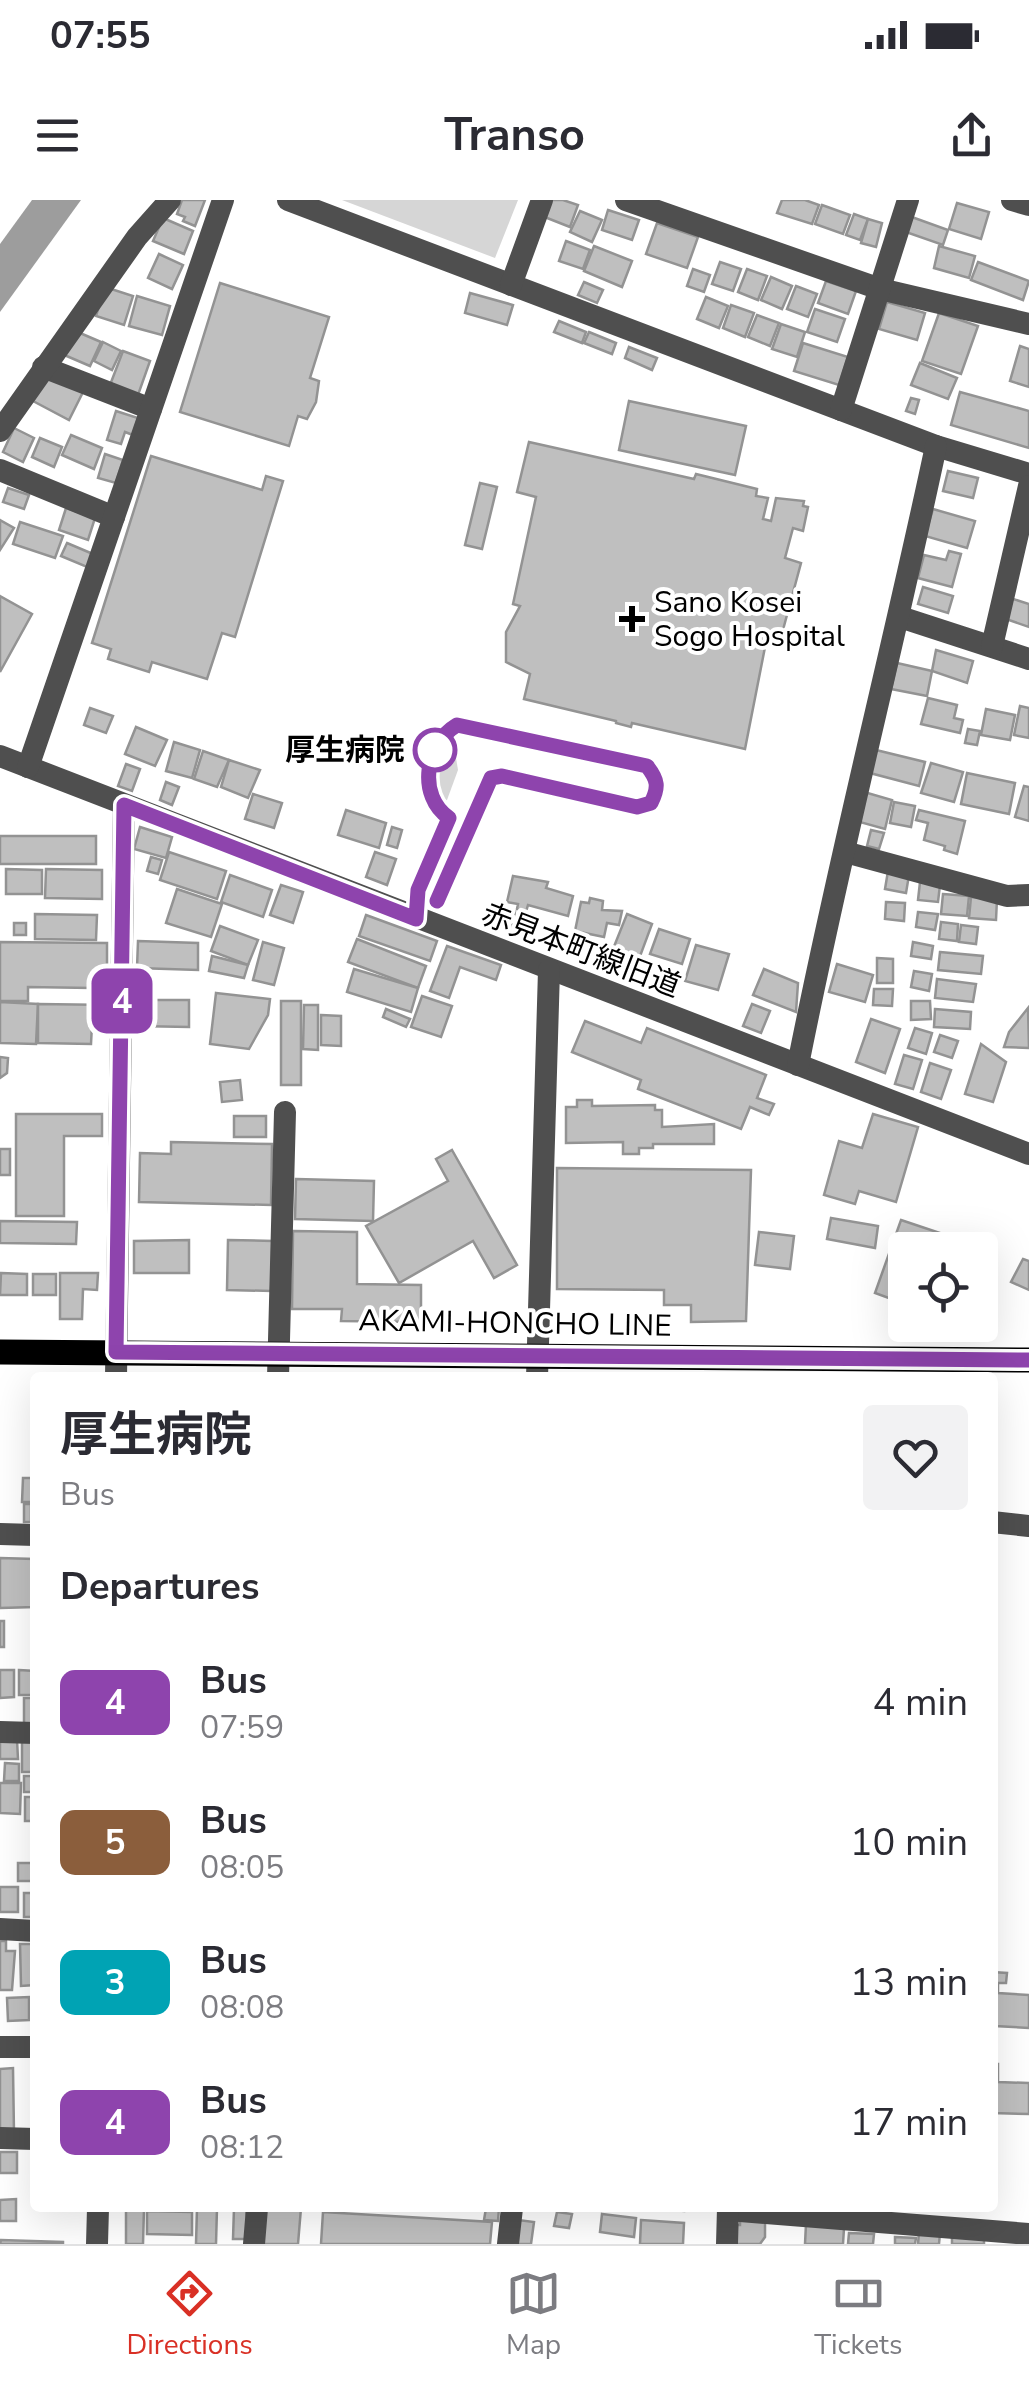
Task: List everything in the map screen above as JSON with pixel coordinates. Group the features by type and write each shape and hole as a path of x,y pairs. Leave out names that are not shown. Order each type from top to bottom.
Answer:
{"main road":[{"name":"AKAMI-HONCHO LINE","path":"0,1352 116,1364 537,1367 1029,1360"}],"street":[{"path":"0,430 137,237 170,200"},
{"path":"28,767 223,200"},
{"path":"288,200 936,446 1029,474"},
{"path":"511,285 542,200"},
{"path":"626,200 880,289 1029,324"},
{"path":"841,410 908,200"},
{"path":"1012,200 1029,205"},
{"path":"42,366 151,409"},
{"path":"798,1065 821,946 900,618 936,446"},
{"path":"0,470 114,517"},
{"path":"992,646 1021,556 1029,486"},
{"path":"900,618 1029,658"},
{"name":"赤見本町線旧道","path":"0,756 1029,1154"},
{"path":"116,1364 124,805"},
{"path":"846,852 1006,896 1029,895"},
{"path":"537,1367 548,970"},
{"path":"278,1365 285,1112"},
{"path":"998,1523 1029,1526"},
{"path":"0,1534 30,1535"},
{"path":"0,1732 30,1733"},
{"path":"0,1929 30,1931"},
{"path":"0,2047 30,2047"},
{"path":"0,2138 30,2139"},
{"path":"96,2244 98,2212"},
{"path":"254,2244 257,2212"},
{"path":"508,2244 512,2212"},
{"path":"726,2244 728,2212"},
{"path":"756,2212 997,2238 1029,2234"}],"shaded area":[{"path":"32,200 81,200 0,312 0,244"},
{"path":"342,200 518,200 495,258"},
{"path":"453,740 458,770 444,802 436,774 445,742"}],"building":[{"path":"182,200 205,200 195,226 177,214"},
{"path":"548,200 578,205 570,227 542,216"},
{"path":"782,200 805,200 819,205 812,224 777,213"},
{"path":"957,203 989,212 981,239 949,229"},
{"path":"822,205 850,215 843,234 815,224"},
{"path":"608,210 639,220 632,240 602,230"},
{"path":"580,211 602,220 592,242 570,232"},
{"path":"854,214 868,219 860,240 846,235"},
{"path":"909,216 948,230 943,245 903,231"},
{"path":"163,218 193,231 184,254 153,241"},
{"path":"868,219 882,223 876,247 861,243"},
{"path":"657,223 698,237 687,268 646,254"},
{"path":"566,241 590,250 583,269 559,261"},
{"path":"594,246 632,261 622,287 584,271"},
{"path":"939,246 975,256 969,278 934,268"},
{"path":"159,254 183,265 172,289 148,278"},
{"path":"720,262 741,269 733,291 712,284"},
{"path":"978,262 1029,281 1023,300 971,280"},
{"path":"693,269 710,275 704,292 687,286"},
{"path":"747,269 767,276 758,300 738,292"},
{"path":"771,277 792,286 782,309 761,300"},
{"path":"826,281 856,291 848,314 818,303"},
{"path":"584,282 603,290 597,303 578,295"},
{"path":"220,283 329,317 310,378 319,381 316,402 307,419 298,416 289,446 180,412"},
{"path":"796,286 817,294 808,317 787,309"},
{"path":"105,287 133,296 124,325 96,316"},
{"path":"470,293 513,305 507,325 465,313"},
{"path":"137,296 170,306 162,335 129,326"},
{"path":"706,297 728,306 719,328 697,319"},
{"path":"887,302 925,313 917,340 879,329"},
{"path":"731,305 754,313 745,337 723,328"},
{"path":"815,309 845,319 837,342 807,332"},
{"path":"939,313 978,326 961,374 922,361"},
{"path":"757,315 779,323 770,346 748,337"},
{"path":"559,321 586,332 582,343 554,332"},
{"path":"781,324 805,332 797,357 772,349"},
{"path":"73,330 101,342 90,366 62,354"},
{"path":"589,332 616,343 612,354 584,343"},
{"path":"103,342 121,351 112,370 94,361"},
{"path":"803,343 848,357 839,385 794,371"},
{"path":"1020,346 1029,349 1029,387 1010,381"},
{"path":"629,347 657,358 652,370 625,358"},
{"path":"123,351 150,361 138,395 110,385"},
{"path":"920,363 957,378 948,399 911,385"},
{"path":"46,374 83,392 69,420 33,401"},
{"path":"960,392 1029,411 1029,448 951,425"},
{"path":"911,398 919,400 915,414 906,411"},
{"path":"629,401 746,426 735,475 619,450"},
{"path":"116,411 138,418 133,435 125,432 121,444 107,440"},
{"path":"14,428 34,438 23,462 3,452"},
{"path":"71,435 102,448 94,469 62,455"},
{"path":"40,438 62,447 54,467 32,457"},
{"path":"529,442 757,489 756,496 768,498 763,519 771,521 776,498 804,501 803,506 808,507 803,531 793,528 785,558 801,563 780,641 767,637 745,749 632,723 631,727 524,699 530,674 506,662 506,632 520,606 513,604 536,497 517,492"},
{"path":"105,454 123,460 116,483 98,478"},
{"path":"151,456 262,490 266,476 283,481 235,637 222,633 207,679 152,662 149,672 108,659 111,649 92,643"},
{"path":"948,471 978,478 973,498 943,491"},
{"path":"480,483 497,487 482,549 465,545"},
{"path":"8,488 29,495 24,509 3,502"},
{"path":"66,508 95,518 88,540 59,530"},
{"path":"933,509 975,521 967,548 925,536"},
{"path":"0,520 14,528 0,550"},
{"path":"20,522 63,536 55,558 13,544"},
{"path":"67,543 93,554 87,567 61,556"},
{"path":"949,551 961,554 952,587 918,578 924,555 946,560"},
{"path":"923,587 953,596 948,613 918,604"},
{"path":"0,596 32,614 0,672"},
{"path":"1010,598 1029,604 1029,627 1003,618"},
{"path":"936,650 973,661 967,683 932,671"},
{"path":"897,663 932,671 927,696 891,689"},
{"path":"928,698 957,705 954,718 963,720 960,733 921,724"},
{"path":"1020,706 1029,708 1029,738 1014,735"},
{"path":"90,708 113,716 106,733 84,725"},
{"path":"986,709 1015,715 1010,740 981,735"},
{"path":"136,727 167,740 155,766 125,754"},
{"path":"968,729 980,731 977,745 965,743"},
{"path":"174,742 200,750 192,778 166,771"},
{"path":"876,750 925,762 919,786 870,773"},
{"path":"203,751 229,760 217,787 194,779"},
{"path":"229,760 260,770 248,798 221,787"},
{"path":"931,763 963,772 954,802 921,793"},
{"path":"126,764 140,769 132,791 118,786"},
{"path":"967,773 1015,783 1009,814 961,804"},
{"path":"166,782 179,787 172,805 160,800"},
{"path":"1024,786 1029,787 1029,821 1015,817"},
{"path":"864,792 892,800 885,829 856,821"},
{"path":"253,794 282,803 274,828 245,819"},
{"path":"894,802 915,806 911,827 890,823"},
{"path":"346,810 386,823 379,848 338,835"},
{"path":"919,810 965,821 957,854 924,840 928,823 916,820"},
{"path":"140,827 172,837 166,858 134,849"},
{"path":"392,827 402,830 397,848 387,845"},
{"path":"871,830 884,833 879,849 867,846"},
{"path":"0,836 96,836 96,864 0,864"},
{"path":"169,852 226,871 217,899 160,880"},
{"path":"375,852 396,859 387,885 366,877"},
{"path":"151,857 162,860 158,874 147,871"},
{"path":"6,869 42,870 42,894 6,894"},
{"path":"46,869 102,870 102,899 45,898"},
{"path":"888,871 909,875 906,893 885,889"},
{"path":"230,875 272,890 263,917 221,902"},
{"path":"513,876 548,882 546,888 573,896 568,916 528,905 526,912 517,909 518,904 507,902"},
{"path":"920,882 940,885 938,902 918,900"},
{"path":"281,885 303,892 293,923 270,915"},
{"path":"177,889 222,904 211,937 166,923"},
{"path":"943,894 969,896 967,916 941,914"},
{"path":"971,897 997,899 996,920 969,918"},
{"path":"590,898 603,901 602,910 622,911 619,925 607,923 604,937 575,931 581,902 589,903"},
{"path":"886,902 905,903 904,921 885,919"},
{"path":"504,910 515,911 512,930 502,928"},
{"path":"918,912 938,914 935,930 916,927"},
{"path":"35,914 97,915 96,940 35,939"},
{"path":"627,914 652,924 639,959 613,949"},
{"path":"366,915 437,941 430,961 359,936"},
{"path":"941,922 958,924 957,941 939,939"},
{"path":"14,923 26,923 26,935 14,935"},
{"path":"961,925 978,927 976,944 959,942"},
{"path":"220,926 258,940 248,965 211,951"},
{"path":"659,929 690,939 682,964 650,954"},
{"path":"357,939 426,966 418,988 348,962"},
{"path":"138,941 198,943 198,970 137,968"},
{"path":"0,942 107,943 107,981 92,988 28,987 28,1001 0,1001"},
{"path":"263,942 284,948 274,985 253,980"},
{"path":"913,942 933,946 931,959 911,956"},
{"path":"696,945 729,954 718,990 685,981"},
{"path":"447,946 501,965 496,980 460,967 449,998 430,991"},
{"path":"940,952 983,956 981,974 938,970"},
{"path":"212,956 248,965 244,978 209,971"},
{"path":"877,958 893,959 893,983 877,983"},
{"path":"837,964 873,975 865,1002 829,992"},
{"path":"354,969 418,988 411,1012 347,992"},
{"path":"764,969 798,983 796,1012 753,995"},
{"path":"914,971 932,974 929,991 911,987"},
{"path":"937,979 976,984 973,1002 935,998"},
{"path":"874,989 893,989 892,1006 873,1005"},
{"path":"216,993 270,999 268,1015 249,1049 210,1044"},
{"path":"422,996 452,1006 441,1037 411,1027"},
{"path":"136,1000 189,1000 189,1027 136,1026"},
{"path":"281,1001 301,1001 301,1085 281,1085"},
{"path":"911,1001 930,1001 931,1019 911,1020"},
{"path":"0,1002 38,1004 36,1044 0,1043"},
{"path":"38,1004 111,1005 111,1024 92,1024 91,1044 38,1043"},
{"path":"752,1004 770,1011 761,1033 743,1026"},
{"path":"304,1005 318,1005 318,1050 303,1049"},
{"path":"1028,1008 1029,1048 1004,1047 1009,1032"},
{"path":"386,1009 410,1019 406,1027 383,1017"},
{"path":"935,1009 971,1012 970,1029 934,1027"},
{"path":"321,1015 341,1016 341,1046 321,1045"},
{"path":"871,1019 900,1029 885,1073 856,1062"},
{"path":"585,1021 641,1043 647,1028 766,1075 757,1098 774,1104 769,1115 750,1107 741,1129 638,1089 641,1080 572,1052"},
{"path":"915,1028 932,1033 926,1054 908,1048"},
{"path":"940,1035 958,1041 952,1058 934,1052"},
{"path":"981,1044 1006,1062 993,1102 965,1094"},
{"path":"904,1055 922,1060 913,1089 895,1084"},
{"path":"0,1057 8,1058 7,1073 0,1078"},
{"path":"930,1063 951,1070 941,1099 921,1092"},
{"path":"240,1080 242,1100 222,1102 220,1082"},
{"path":"577,1100 592,1100 592,1106 655,1105 655,1110 662,1110 662,1127 714,1124 714,1144 653,1144 653,1148 639,1148 639,1154 623,1154 623,1142 566,1143 566,1107 577,1107"},
{"path":"16,1114 102,1114 102,1136 64,1136 64,1216 16,1216"},
{"path":"873,1114 918,1127 896,1202 859,1191 855,1204 824,1195 839,1141 862,1148"},
{"path":"234,1116 266,1116 266,1137 234,1137"},
{"path":"171,1142 272,1144 271,1205 139,1202 140,1153 171,1154"},
{"path":"0,1149 10,1149 10,1175 0,1175"},
{"path":"452,1150 517,1265 494,1278 473,1241 399,1283 366,1226 448,1181 436,1159"},
{"path":"557,1168 751,1170 746,1321 691,1322 691,1305 664,1305 664,1290 557,1289"},
{"path":"296,1179 374,1181 373,1221 295,1219"},
{"path":"831,1218 878,1226 875,1248 827,1239"},
{"path":"901,1220 937,1232 897,1232"},
{"path":"0,1221 77,1222 76,1244 0,1243"},
{"path":"293,1231 357,1232 357,1284 421,1285 421,1322 341,1321 342,1309 292,1309"},
{"path":"759,1232 794,1236 790,1269 755,1265"},
{"path":"189,1240 189,1273 134,1273 134,1241"},
{"path":"228,1240 273,1241 271,1291 227,1290"},
{"path":"888,1256 888,1298 875,1293"},
{"path":"1023,1259 1029,1261 1029,1290 1011,1282"},
{"path":"1,1273 27,1274 27,1295 0,1295"},
{"path":"60,1273 98,1273 97,1290 83,1289 82,1319 60,1319"},
{"path":"33,1274 56,1274 56,1295 33,1295"},
{"path":"23,1478 30,1478 30,1502 22,1502"},
{"path":"24,1504 30,1504 30,1522 24,1522"},
{"path":"0,1558 30,1559 30,1607 0,1608"},
{"path":"0,1621 4,1621 4,1647 0,1647"},
{"path":"0,1670 14,1670 14,1697 0,1698"},
{"path":"19,1670 30,1671 30,1695 19,1695"},
{"path":"24,1698 30,1698 30,1727 24,1727"},
{"path":"0,1740 17,1740 18,1759 0,1759"},
{"path":"22,1740 30,1740 30,1772 22,1772"},
{"path":"5,1763 19,1764 19,1781 4,1781"},
{"path":"24,1776 30,1776 30,1792 24,1792"},
{"path":"0,1783 21,1783 20,1814 0,1813"},
{"path":"25,1797 30,1797 30,1821 25,1821"},
{"path":"18,1863 30,1863 30,1881 18,1881"},
{"path":"0,1887 18,1887 18,1912 0,1912"},
{"path":"24,1893 30,1893 30,1917 24,1917"},
{"path":"0,1941 6,1941 6,1951 15,1951 12,1990 0,1990"},
{"path":"20,1944 30,1944 30,1985 21,1986"},
{"path":"998,1972 1007,1973 1006,1983 998,1983"},
{"path":"998,1993 1029,1995 1029,2028 998,2026"},
{"path":"29,1997 29,2020 8,2021 7,1998"},
{"path":"13,2068 14,2133 0,2133 0,2069"},
{"path":"998,2082 1029,2083 1029,2114 998,2113"},
{"path":"0,2152 17,2152 17,2173 0,2173"},
{"path":"16,2199 16,2221 0,2221 0,2200"},
{"path":"126,2212 144,2212 143,2244 126,2244"},
{"path":"147,2212 192,2212 192,2235 147,2234"},
{"path":"197,2212 217,2212 216,2244 196,2244"},
{"path":"234,2212 246,2212 249,2239 233,2239"},
{"path":"266,2212 301,2212 298,2244 263,2244"},
{"path":"323,2212 492,2222 490,2244 321,2244"},
{"path":"485,2212 499,2212 498,2221 484,2220"},
{"path":"557,2212 572,2214 569,2228 554,2226"},
{"path":"602,2214 636,2218 634,2237 600,2232"},
{"path":"518,2220 534,2222 531,2244 515,2244"},
{"path":"641,2220 684,2223 683,2244 640,2244"},
{"path":"740,2220 765,2220 765,2237 760,2244 729,2244 730,2225 740,2225"},
{"path":"806,2224 844,2228 843,2244 805,2244"},
{"path":"919,2232 940,2233 939,2244 918,2244"},
{"path":"849,2233 874,2234 873,2244 848,2244"},
{"path":"952,2236 984,2237 984,2244 952,2244"},
{"path":"895,2237 916,2238 915,2244 895,2244"},
{"path":"1,2240 63,2242 63,2244 0,2244"}],"bus line":[{"name":"4","path":"437,901 491,778 502,776 637,807 651,803 658,790 656,778 647,766 457,725 451,728 436,744 429,775 430,799 436,810 449,818 418,890 416,919 124,805 116,1352 1029,1360"}],"place":[{"name":"Sano Kosei Sogo Hospital","path":"632,619"},
{"name":"厚生病院","path":"435,750"}]}
